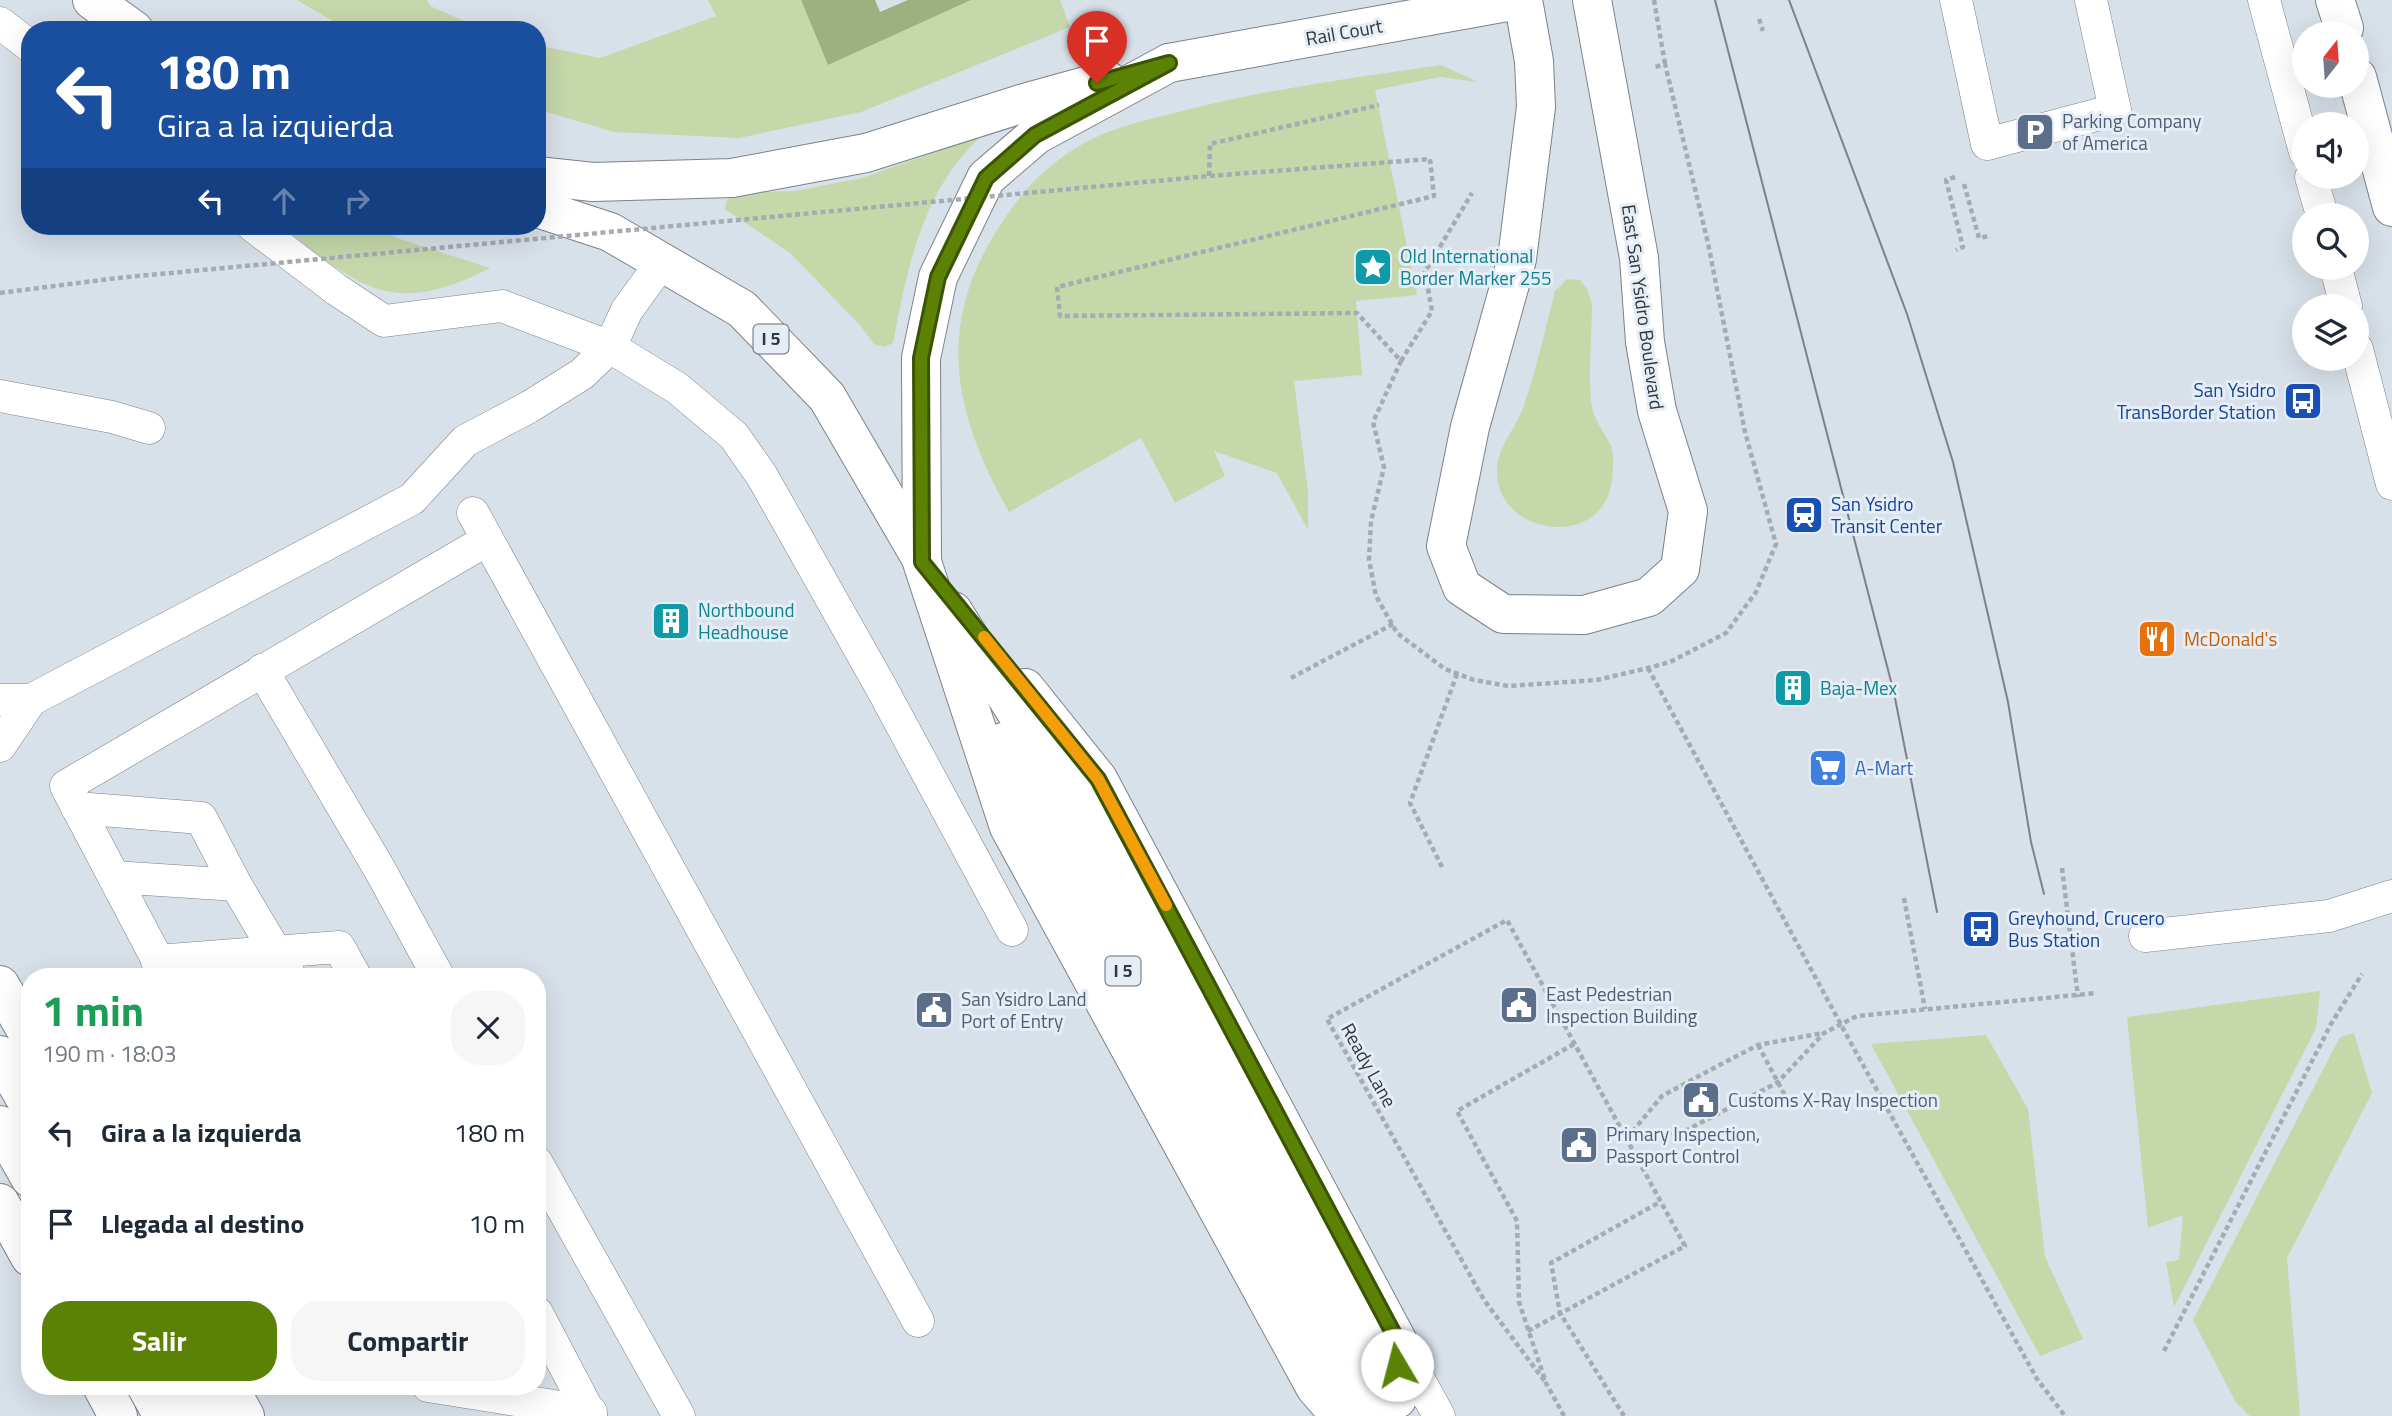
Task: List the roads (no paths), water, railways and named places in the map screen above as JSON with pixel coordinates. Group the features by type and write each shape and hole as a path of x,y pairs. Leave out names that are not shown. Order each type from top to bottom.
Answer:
{"main road":[{"path":"92,0 121,21"},
{"name":"Rail Court","path":"1169,63 1518,0"},
{"name":"East San Ysidro Boulevard","path":"1523,0 1534,61 1536,107 1517,259 1470,427 1446,546 1462,587 1503,614 1571,615 1584,615 1649,597 1680,569 1688,511 1657,411 1645,342 1639,258 1592,0"},
{"path":"546,177 593,182 732,178 866,153 1024,103 1169,63"},
{"path":"922,562 921,358 938,277 986,178 1035,135 1169,63"},
{"path":"2363,98 2392,207"},
{"name":"I 5","path":"546,211 610,232 742,309 827,397 922,562 1067,794 1371,1355 1384,1416"},
{"name":"I 5","path":"922,562 1098,779 1397,1340 1397,1416"},
{"name":"I 5","path":"922,562 1009,827 1315,1387 1340,1416"},
{"name":"I 5","path":"922,562 1035,813 1331,1346 1366,1416"},
{"path":"0,985 21,1021"},
{"path":"0,1055 21,1091"},
{"path":"0,1125 21,1162"},
{"path":"0,1203 21,1241"},
{"path":"107,1395 118,1416"},
{"path":"151,1395 163,1416"},
{"path":"192,1395 204,1416"},
{"path":"233,1395 245,1416"}],"lane":[{"path":"1956,0 1987,144 2115,110 2091,0"},
{"path":"2264,0 2294,112"},
{"path":"0,23 21,40"},
{"path":"265,235 337,290 384,321 502,306 610,347 677,388 734,436 762,476 1012,930"},
{"path":"0,746 31,700 412,499 465,441 529,407 582,374 610,347 627,310 662,262"},
{"path":"2363,371 2392,484"},
{"path":"0,396 112,416 149,428"},
{"path":"160,968 65,786 262,670 480,526 918,1321"},
{"path":"262,670 380,870 434,968"},
{"path":"0,699 31,700"},
{"path":"77,808 201,818 283,965"},
{"path":"114,877 236,885"},
{"path":"2145,936 2329,916 2392,895"},
{"path":"192,968 283,965 339,947 351,968"},
{"path":"546,1179 679,1416"},
{"path":"546,1331 591,1414"},
{"path":"1397,1340 1439,1416"},
{"path":"528,1395 591,1414"}],"tram line":[{"path":"1715,0 1894,693 1937,912"},
{"path":"1789,0 1907,314 1953,462 2008,702 2031,842 2044,894"}],"place":[{"name":"Parking Company of America","path":"2035,132"},
{"name":"Old International Border Marker 255","path":"1373,267"},
{"name":"San Ysidro TransBorder Station","path":"2303,401"},
{"name":"San Ysidro Transit Center","path":"1804,515"},
{"name":"Northbound Headhouse","path":"671,621"},
{"name":"McDonald's","path":"2157,639"},
{"name":"Baja-Mex","path":"1793,688"},
{"name":"A-Mart","path":"1828,768"},
{"name":"Greyhound, Crucero Bus Station","path":"1981,929"},
{"name":"East Pedestrian Inspection Building","path":"1519,1005"},
{"name":"San Ysidro Land Port of Entry","path":"934,1010"},
{"name":"Customs X-Ray Inspection","path":"1701,1100"},
{"name":"Primary Inspection, Passport Control","path":"1579,1145"}]}
